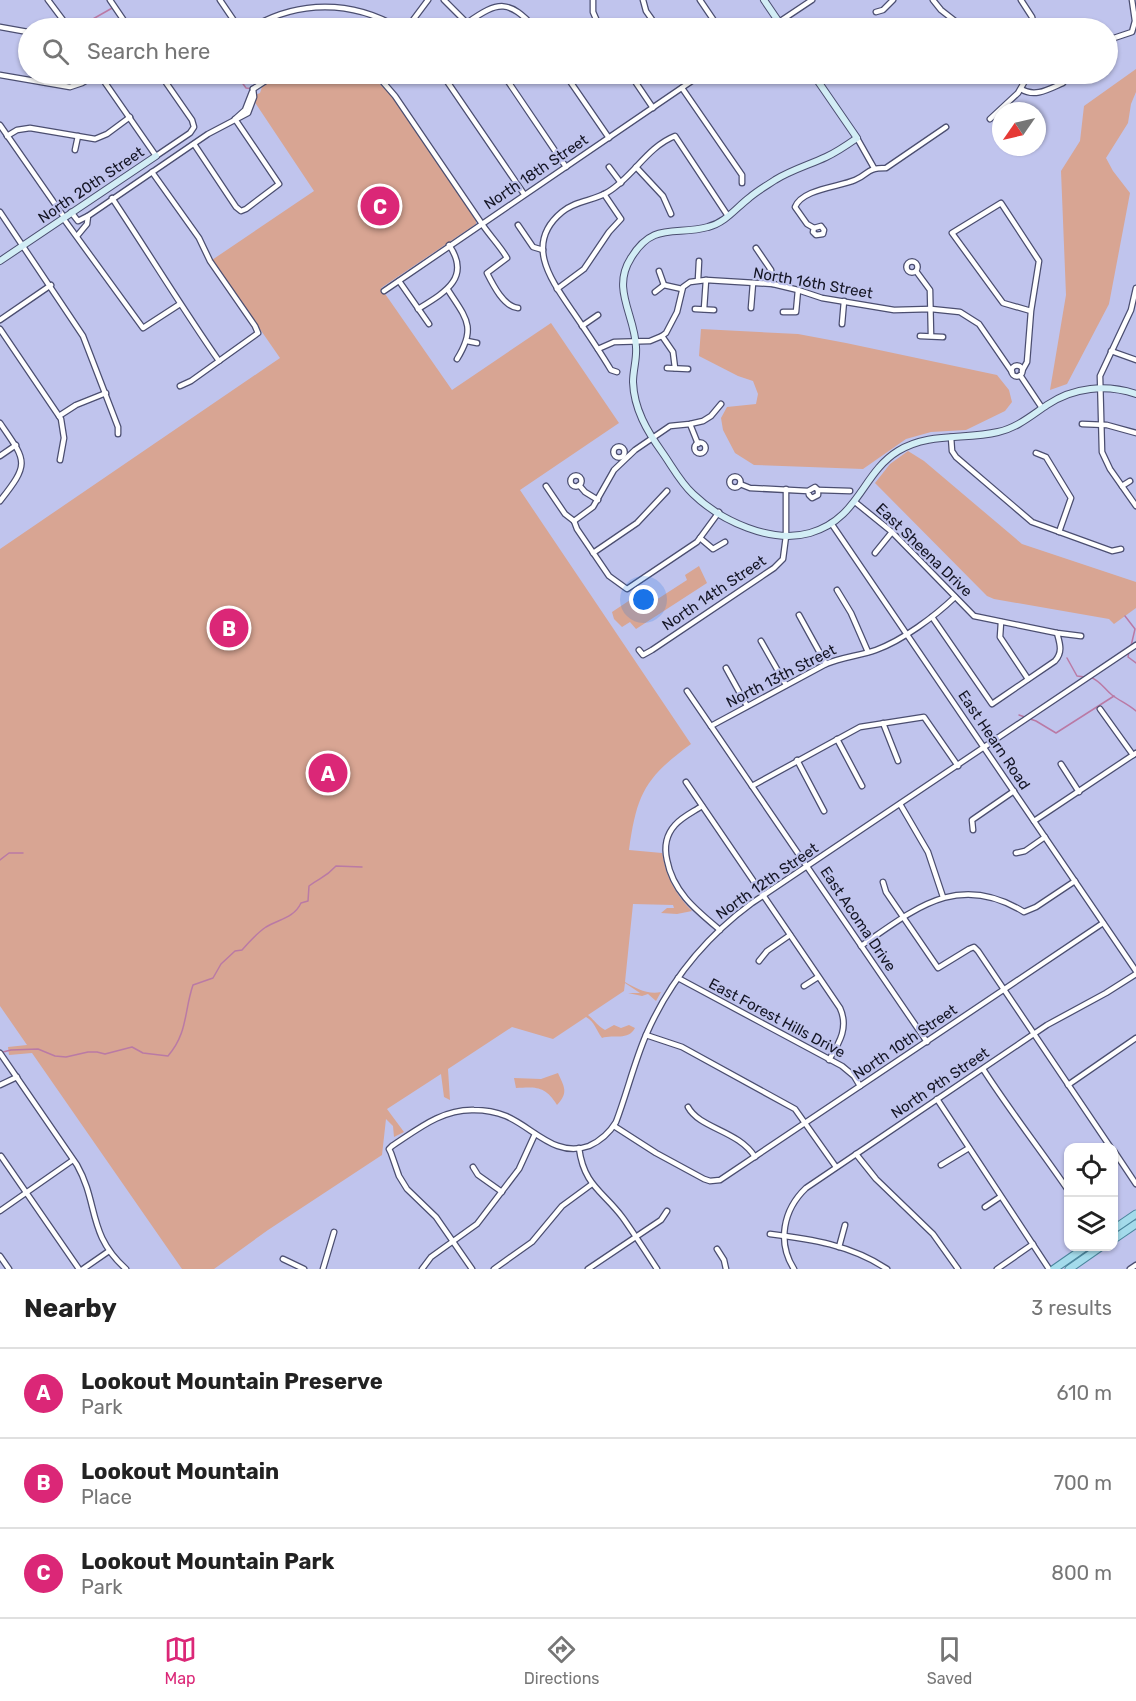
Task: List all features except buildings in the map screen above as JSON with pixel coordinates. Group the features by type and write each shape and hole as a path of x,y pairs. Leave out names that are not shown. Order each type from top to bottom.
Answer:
{"main road":[{"path":"1118,1233 1136,1214"},
{"path":"1118,1228 1136,1224"},
{"path":"1054,1269 1080,1251"},
{"path":"1069,1269 1095,1251"}],"street":[{"path":"48,0 62,18"},
{"path":"110,0 122,18"},
{"path":"220,0 232,18"},
{"path":"309,0 310,7"},
{"path":"414,18 428,0"},
{"path":"444,0 462,18"},
{"path":"593,0 595,18"},
{"path":"643,0 651,18"},
{"path":"700,0 712,18"},
{"path":"764,0 776,18"},
{"path":"790,18 812,0"},
{"path":"876,12 883,10 893,0"},
{"path":"933,0 951,18"},
{"path":"1021,0 1032,18"},
{"path":"1118,36 1132,32 1135,21 1132,0"},
{"path":"474,18 492,5 501,2 509,2 517,6 528,18"},
{"path":"271,18 310,7 333,6 356,9 379,18"},
{"path":"3,27 18,30"},
{"path":"0,75 18,78"},
{"path":"55,84 73,87 79,84"},
{"path":"106,84 156,156"},
{"name":"North 20th Street","path":"0,261 190,133 194,127 192,120 167,84"},
{"path":"71,229 112,198 194,144 243,116 251,109 253,89 261,84"},
{"path":"385,84 504,257 487,273 507,304 518,308"},
{"path":"449,84 524,194"},
{"path":"510,84 566,166"},
{"path":"572,84 609,138"},
{"path":"637,84 653,108"},
{"name":"North 18th Street","path":"384,291 688,84"},
{"path":"820,84 857,138 874,168"},
{"path":"990,119 1024,84"},
{"path":"1021,89 1028,93 1038,93 1060,84"},
{"path":"682,88 742,175 742,183"},
{"path":"7,136 25,128 95,139 107,134 130,117"},
{"path":"194,144 241,211 277,188 279,184 235,119"},
{"path":"0,125 71,229 79,234 143,328 180,304"},
{"path":"814,228 807,224 795,207 798,202 816,191 853,181 874,168 886,168 946,128"},
{"path":"75,150 78,136"},
{"path":"617,372 612,370 582,326 557,289 545,266 543,250 546,234 559,214 572,205 604,194 621,183 656,148 675,136 728,216"},
{"path":"857,138 826,157 775,180 751,196 728,216 708,227 660,233 649,238 635,250 628,261 622,279 623,293 636,341 634,391 640,416 677,475 693,494 719,512 756,531 786,537 810,533 831,523 855,502 878,468 895,453 912,444 928,438 1002,432 1021,423 1059,398 1087,389 1119,389 1136,394"},
{"path":"609,167 621,183"},
{"path":"636,167 663,196 671,214"},
{"path":"152,172 199,238 210,261 258,333 191,381 180,386"},
{"path":"557,289 584,269 609,232 621,219 604,194"},
{"path":"112,198 219,361"},
{"path":"1026,360 1016,366 1012,372 1015,376 1021,373 1026,360 1039,261 1001,203 952,233 1003,303 1031,311"},
{"path":"0,212 83,336 106,393 118,427 118,434"},
{"path":"71,212 78,224 79,234"},
{"path":"79,234 87,224 88,216"},
{"path":"518,225 534,247 543,250"},
{"path":"418,309 448,290 456,276 459,263 449,245"},
{"path":"756,248 771,270 772,284"},
{"path":"698,280 699,261"},
{"path":"660,271 664,285"},
{"path":"916,271 930,290 931,336"},
{"name":"North 16th Street","path":"682,289 690,282 698,280 772,284 822,298 894,310 931,309 960,312 970,316 979,324 1012,372"},
{"path":"704,309 706,280"},
{"path":"399,281 429,324"},
{"path":"751,308 753,283"},
{"path":"0,320 51,285"},
{"path":"598,349 614,342 650,341 666,333 676,312 682,289 664,285"},
{"path":"655,292 664,285"},
{"path":"1136,288 1133,311 1101,371 1100,388 1102,452 1136,506"},
{"path":"448,290 468,324 467,341 457,359"},
{"path":"783,312 796,312 798,290"},
{"path":"842,324 844,301"},
{"path":"695,309 714,310"},
{"path":"582,326 598,315"},
{"path":"0,330 59,416 64,430 60,460"},
{"path":"662,336 674,355 675,368"},
{"path":"920,336 942,337"},
{"path":"467,341 477,343"},
{"path":"1111,351 1136,360"},
{"name":"North 16th Street","path":"1003,360 1020,367 1021,373 1042,408"},
{"path":"667,368 688,369"},
{"path":"59,416 76,405 106,393"},
{"path":"574,521 593,507 624,457 670,426 690,424 711,416 721,404"},
{"path":"0,423 23,460 21,473 0,501"},
{"path":"690,424 698,444"},
{"path":"1082,424 1101,424 1136,433"},
{"path":"951,437 952,451 956,457 1032,522 1112,551 1121,549"},
{"path":"0,456 16,446"},
{"path":"1036,453 1046,457 1071,498 1059,532"},
{"path":"1122,486 1130,481"},
{"path":"740,484 750,488 808,491 813,487 818,490 850,491"},
{"path":"579,485 598,500"},
{"path":"546,486 565,514 574,521 609,576 627,589 678,556 700,538 719,512"},
{"path":"786,489 786,537"},
{"path":"808,491 809,496 814,498 818,495 818,490"},
{"path":"593,552 637,523 667,491"},
{"name":"East Sheena Drive","path":"855,502 892,532 974,616 1082,636"},
{"name":"East Hearn Road","path":"831,523 1136,972"},
{"path":"875,553 892,532"},
{"name":"North 14th Street","path":"639,650 644,655 774,567 783,559 786,537"},
{"path":"700,538 713,549 725,542"},
{"path":"837,590 851,613 868,652"},
{"name":"North 13th Street","path":"711,726 826,664 884,646 932,616 955,597"},
{"path":"799,615 826,664"},
{"path":"932,616 992,704 1058,657 1061,646 1057,633"},
{"path":"1001,622 999,631 1002,642 1028,679"},
{"path":"762,641 786,686"},
{"name":"North 12th Street","path":"614,1126 646,1035 663,1001 678,978 720,930 763,896 1136,645"},
{"path":"726,668 747,706"},
{"name":"East Acoma Drive","path":"687,691 927,1042"},
{"path":"1034,821 1134,754 1100,709"},
{"path":"752,786 860,727 924,717 958,765"},
{"path":"883,723 898,761"},
{"path":"837,739 862,786"},
{"path":"797,760 824,811"},
{"path":"1061,764 1079,792"},
{"path":"686,782 840,1008 844,1020 842,1036 829,1060"},
{"path":"973,830 972,820 1014,791"},
{"path":"900,804 928,852 943,897"},
{"path":"702,806 675,824 667,838 665,853 671,875 679,890 697,911 720,930"},
{"path":"1016,853 1025,851 1045,837"},
{"path":"861,946 924,904 943,897 984,896 1013,905 1024,912 1036,907 1075,881"},
{"path":"883,882 886,892 938,968 974,947 1108,1143"},
{"name":"North 10th Street","path":"614,1126 704,1179 720,1180 1103,923"},
{"path":"759,961 767,951 790,935"},
{"name":"North 9th Street","path":"784,1236 786,1219 798,1197 806,1188 1034,1034 1106,993 1136,972"},
{"path":"804,986 818,977"},
{"name":"East Forest Hills Drive","path":"678,978 849,1071 861,1086"},
{"path":"646,1035 682,1047 795,1109 836,1167"},
{"path":"1061,1087 1136,1038"},
{"path":"0,1053 73,1160 86,1184 96,1227 109,1251 126,1269"},
{"path":"983,1069 1064,1184"},
{"path":"0,1085 17,1077"},
{"path":"937,1099 1049,1269"},
{"path":"688,1107 693,1115 743,1142 755,1157"},
{"path":"472,1269 436,1217 402,1182 389,1149 431,1120 461,1111 486,1111 506,1116 558,1147 579,1148 596,1142 614,1126"},
{"path":"423,1269 431,1257 477,1224 519,1169 535,1134"},
{"path":"579,1148 583,1166 592,1184 621,1216 657,1269"},
{"path":"941,1165 969,1148"},
{"path":"856,1154 876,1179 933,1234 958,1269"},
{"path":"1,1156 81,1269 109,1251"},
{"path":"1118,1158 1136,1184"},
{"path":"0,1211 73,1160"},
{"path":"473,1167 478,1175 502,1192"},
{"path":"494,1269 532,1242 562,1206 592,1184"},
{"path":"985,1207 1000,1197"},
{"path":"588,1269 661,1220 667,1211"},
{"path":"839,1246 845,1226"},
{"path":"323,1269 334,1232"},
{"path":"770,1234 819,1240 871,1258 887,1269"},
{"path":"784,1236 785,1250 794,1269"},
{"path":"997,1269 1033,1244"},
{"path":"717,1249 724,1260 726,1269"},
{"path":"0,1256 9,1269"},
{"path":"283,1259 304,1269"},
{"path":"1130,1269 1136,1265"}],"shaded area":[{"path":"1136,69 1136,92 1131,104 1128,123 1106,158 1130,193 1109,304 1067,384 1050,390 1066,295 1061,171 1080,141 1084,106"},
{"path":"267,84 379,84 391,95 476,220 476,224 381,288 452,390 551,323 619,423 520,490 691,744 663,767 646,788 636,814 629,850 662,853 672,884 692,911 677,914 661,913 667,908 674,908 673,905 633,904 625,982 647,992 661,992 656,1001 648,994 642,996 628,993 640,993 625,983 624,991 588,1015 605,1030 614,1025 621,1028 629,1025 635,1028 632,1032 625,1036 602,1038 586,1017 553,1039 512,1027 448,1069 450,1100 444,1097 441,1074 387,1109 404,1132 394,1137 393,1126 386,1119 382,1155 268,1230 214,1269 182,1269 32,1053 9,1055 8,1047 27,1045 0,1006 0,549 280,358 212,260 314,191 254,101 255,95 260,93 262,87"},
{"path":"701,329 798,334 997,375 1009,390 1012,402 1005,411 966,430 931,432 906,439 863,469 754,465 735,453 723,430 721,418 727,407 756,404 758,394 753,381 699,356"},
{"path":"908,451 924,461 1022,544 1136,582 1136,608 1114,624 1109,619 987,596 875,483 890,464"},
{"path":"699,566 707,583 636,629 630,622 622,627 614,619 612,612 630,600 639,611 687,580 685,575"},
{"path":"558,1073 564,1093 557,1105 548,1094 540,1089 516,1088 514,1078 541,1079"}],"waterway":[{"path":"95,18 114,7"},
{"path":"243,84 246,88 253,89"},
{"path":"1125,616 1135,629 1131,646"},
{"path":"1129,651 1128,657 1136,663"},
{"path":"1067,658 1077,676 1085,677"},
{"path":"1090,677 1136,711"},
{"path":"1019,715 1036,721 1056,733 1114,696"},
{"path":"0,860 9,853 23,853"},
{"path":"3,1052 38,1049 55,1056 66,1057 88,1052 105,1054 132,1047 143,1053 168,1056 179,1039 193,985 213,978 221,964 235,951 242,950 263,929 290,915 301,903 308,901 309,886 336,866 362,867"}],"place":[{"name":"Lookout Mountain Park","path":"380,206"},
{"name":"Lookout Mountain","path":"229,628"},
{"name":"Lookout Mountain Preserve","path":"328,773"}]}
